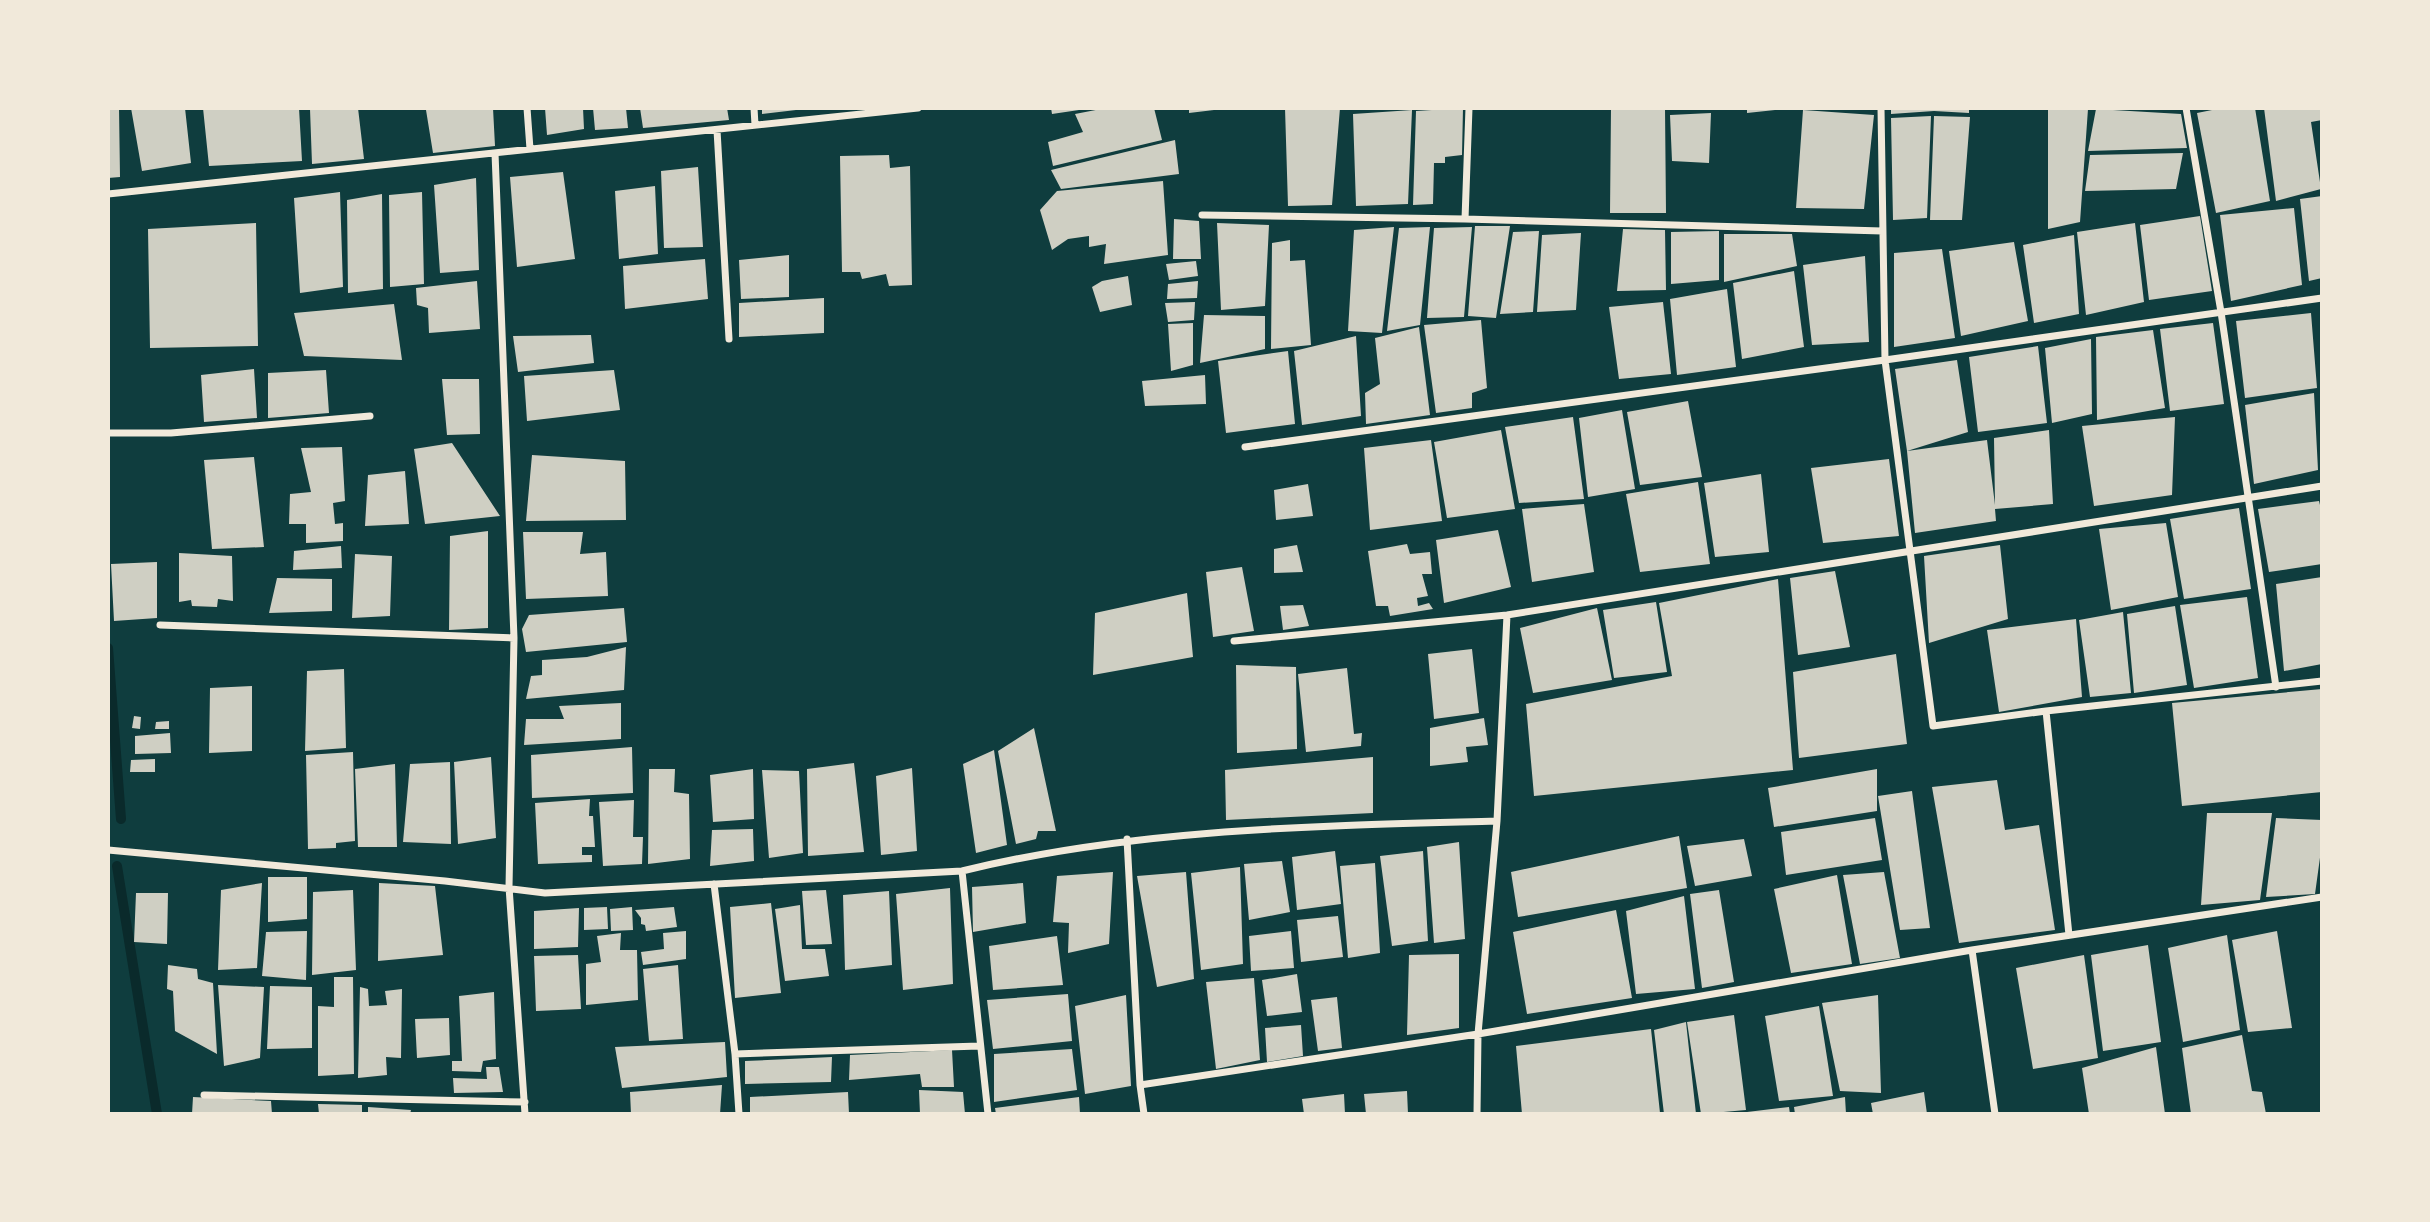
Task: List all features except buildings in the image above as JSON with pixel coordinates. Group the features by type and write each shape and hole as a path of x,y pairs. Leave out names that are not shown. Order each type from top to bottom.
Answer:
{"street":[{"path":"527,108 530,149"},
{"path":"754,108 755,125"},
{"path":"108,194 918,108"},
{"path":"1465,219 1469,108"},
{"path":"1881,108 1885,360 1933,726 2046,710 2322,681"},
{"path":"2186,108 2221,312 2276,687"},
{"path":"717,130 729,339"},
{"path":"495,153 514,638 509,887 525,1114"},
{"path":"1202,215 1882,230"},
{"path":"1245,447 2322,298"},
{"path":"108,433 171,433 370,416"},
{"path":"1234,640 1507,615 2322,486"},
{"path":"1477,1114 1478,1034 1497,821 1507,615"},
{"path":"160,625 514,638"},
{"path":"2046,710 2069,935"},
{"path":"108,850 509,887 545,893 962,871 1014,858 1127,839 1320,826 1497,821"},
{"path":"1127,839 1140,1085 1144,1114"},
{"path":"962,871 988,1114"},
{"path":"715,884 735,1054 738,1114"},
{"path":"1140,1085 1478,1034 1972,950 2322,897"},
{"path":"1972,950 1995,1114"},
{"path":"735,1054 979,1046"},
{"path":"204,1095 525,1102"}],"waterway":[{"path":"108,648 121,819"},
{"path":"117,866 157,1114"}]}
